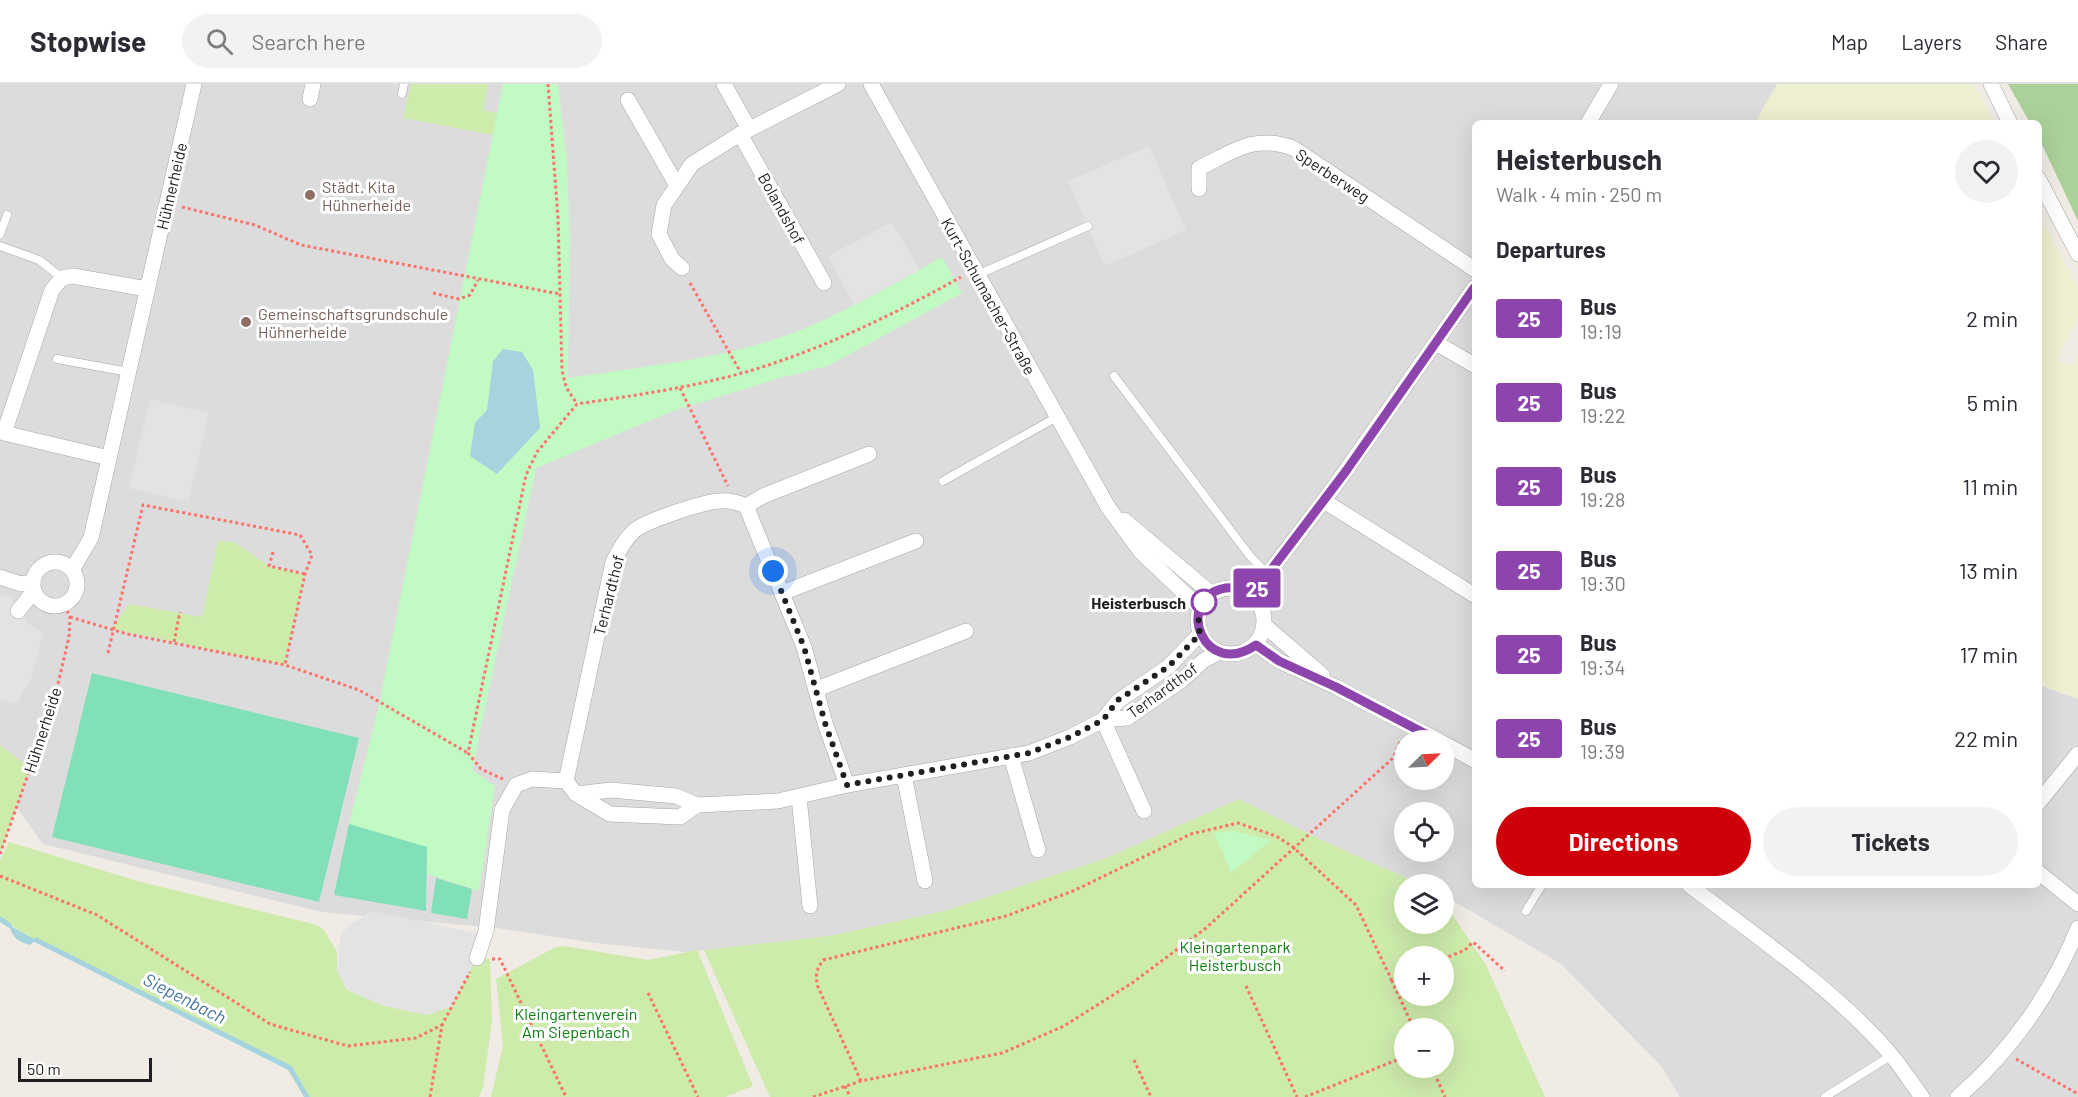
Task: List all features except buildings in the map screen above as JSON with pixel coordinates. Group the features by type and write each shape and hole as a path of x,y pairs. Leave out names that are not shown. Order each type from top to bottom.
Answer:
{"street":[{"name":"Hühnerheide","path":"72,570 91,538 194,84"},
{"name":"Bolandshof","path":"724,84 745,132 824,283"},
{"path":"682,268 672,259 659,234 664,205 676,184 692,164 745,132 838,84"},
{"name":"Kurt-Schumacher-Straße","path":"871,84 1108,507 1141,552 1200,608"},
{"path":"1590,120 1611,84"},
{"path":"1991,84 2009,120"},
{"path":"628,100 676,184"},
{"name":"Sperberweg","path":"1199,189 1199,168 1256,142 1272,141 1293,148 1472,268"},
{"path":"2042,185 2078,254"},
{"path":"109,458 2,440 52,290 62,278 73,276 147,289"},
{"path":"1252,595 1324,501 1438,344 1472,291"},
{"path":"1438,344 1472,363"},
{"name":"Terhardthof","path":"697,805 680,817 610,814 576,794 567,781 613,562 622,543 635,530 650,522 716,501 741,503 868,454"},
{"path":"1324,501 1472,594"},
{"path":"741,503 782,593 817,688 825,723 847,785"},
{"name":"Kurt-Schumacher-Straße","path":"1108,507 1212,594"},
{"path":"782,593 916,541"},
{"path":"0,577 33,586 45,604 67,611 77,586 72,570 65,565 48,563 41,567 33,586 18,611"},
{"path":"1231,587 1244,589 1252,595 1262,608 1264,625 1256,645 1245,652 1232,655 1219,652 1208,645 1200,634 1198,621 1200,608 1212,594 1231,587"},
{"path":"1264,625 1336,687"},
{"path":"817,688 966,631"},
{"name":"Terhardthof","path":"1103,720 1118,700 1168,667 1200,634"},
{"path":"1256,645 1279,661 1420,730"},
{"name":"Terhardthof","path":"576,794 611,789 676,796 697,805 799,797 847,785 1029,753 1103,720 1127,718 1219,652"},
{"name":"Terhardthof","path":"1103,720 1144,811"},
{"path":"1454,749 1472,759"},
{"path":"2042,799 2078,754"},
{"path":"1011,756 1038,850"},
{"path":"903,775 925,881"},
{"path":"477,958 486,932 502,810 516,785 532,779 567,781"},
{"path":"799,797 810,906"},
{"path":"2042,875 2078,904"},
{"path":"1693,888 1789,960 1892,1055 1922,1097"},
{"path":"1958,1097 2004,1052 2037,1010 2064,963 2078,928"}],"lane":[{"path":"402,94 404,84"},
{"path":"0,234 7,214"},
{"path":"976,273 1088,226"},
{"path":"0,246 39,260 62,278"},
{"path":"57,359 129,372"},
{"path":"1114,376 1250,556 1268,575"},
{"path":"943,481 1057,417"},
{"path":"1526,911 1540,888"},
{"path":"1826,1097 1892,1055"}],"path":[{"path":"548,84 556,172 562,370 566,387 577,404"},
{"path":"167,204 255,225 301,245 560,294"},
{"path":"682,268 741,373"},
{"path":"468,753 526,475 537,452 577,404 680,388 741,373 834,340 976,273"},
{"path":"433,293 459,298 470,295 478,280"},
{"path":"680,388 741,503"},
{"path":"108,653 143,505 300,535 312,555 305,574 285,665"},
{"path":"273,552 269,566 305,574"},
{"path":"67,611 112,629 285,665 359,690 468,753 481,769 516,785"},
{"name":"Hühnerheide","path":"0,854 54,701 69,637 67,611"},
{"path":"174,642 180,612"},
{"path":"813,1097 861,1081 1002,1053 1064,1026 1132,983 1206,928 1393,758 1409,724"},
{"path":"861,1081 818,987 817,968 822,960 1006,916 1073,891 1191,834 1238,823 1275,836 1293,847 1356,905 1409,1018"},
{"path":"0,876 97,915 270,1024 348,1046 416,1038 442,1025"},
{"path":"1454,954 1465,950 1473,942 1505,970"},
{"path":"430,1097 442,1025 477,958 500,959 566,1097"},
{"path":"1246,986 1297,1097"},
{"path":"648,993 698,1097"},
{"path":"2004,1052 2078,1094"},
{"path":"1134,1060 1151,1097"},
{"path":"1305,1097 1394,1061"},
{"path":"1436,1078 1445,1097"},
{"path":"845,1086 850,1097"}],"shaded area":[{"path":"0,84 1777,84 1757,120 1472,120 1472,888 2042,888 2042,686 2078,699 2078,1097 1680,1097 1662,1067 1561,964 1454,901 1454,874 1397,874 1319,839 1239,799 1104,859 944,911 830,936 685,952 596,943 497,928 322,912 43,844 0,784"},
{"path":"1149,146 1186,230 1105,266 1068,181"},
{"path":"892,222 920,270 854,305 828,256"},
{"path":"150,399 209,413 188,502 129,488"},
{"path":"0,595 10,597 28,623 43,634 31,679 17,703 0,700"},
{"path":"372,911 485,935 477,958 451,1007 427,1015 385,1006 347,990 337,970 340,937 348,926"}],"green space":[{"path":"411,84 488,84 483,110 497,113 493,135 403,118"},
{"path":"503,84 558,84 567,163 570,237 568,378 695,359 770,341 837,314 942,257 962,293 828,366 780,378 673,411 536,468 472,770 495,786 479,891 427,874 426,847 349,824 378,710"},
{"path":"1777,84 1974,84 1992,120 1757,120"},
{"path":"2008,84 2078,84 2078,221 2042,144 2042,120 2028,120"},
{"path":"2042,219 2078,288 2078,317 2057,360 2072,367 2078,356 2078,699 2042,686"},
{"path":"218,541 234,542 269,566 305,574 285,665 112,629 129,604 202,617"},
{"path":"92,673 359,738 319,902 52,837"},
{"path":"0,745 30,768 0,854"},
{"name":"Kleingartenpark Heisterbusch","path":"1239,799 1319,839 1397,874 1394,874 1394,934 1454,934 1454,917 1486,965 1545,1097 770,1097 704,950 830,936 944,911 1104,859"},
{"path":"349,824 427,847 426,911 334,895"},
{"path":"1234,831 1271,840 1231,873 1214,832"},
{"path":"9,842 141,882 317,925 324,930 337,952 337,970 347,990 385,1006 427,1015 477,958 490,959 492,1020 483,1088 479,1097 307,1097 290,1068 36,940 0,919 0,860"},
{"path":"436,878 472,889 467,919 431,913"},
{"name":"Kleingartenverein Am Siepenbach","path":"564,946 648,960 697,950 753,1086 725,1097 491,1097 503,1046 496,979 554,948"}],"water":[{"path":"503,349 522,352 533,370 540,428 497,474 470,456 475,423 487,410 493,361"},
{"path":"9,925 36,940 30,945 19,941"}],"waterway":[{"path":"0,919 9,925"},
{"name":"Siepenbach","path":"36,940 290,1068 307,1097"}],"bus line":[{"name":"25","path":"1420,730 1279,661 1256,645 1245,652 1232,655 1219,652 1208,645 1200,634 1198,621 1200,608 1207,597 1218,590 1231,587 1244,589 1252,595 1438,344 1472,291"}],"place":[{"name":"Städt. Kita Hühnerheide","path":"310,195"},
{"name":"Gemeinschaftsgrundschule Hühnerheide","path":"246,322"},
{"name":"Heisterbusch","path":"1204,602"}],"route":[{"path":"773,571 804,647 825,723 847,785 1029,753 1070,737 1103,720 1118,700 1182,655 1200,634 1198,621 1200,608 1207,597 1204,602"}]}
